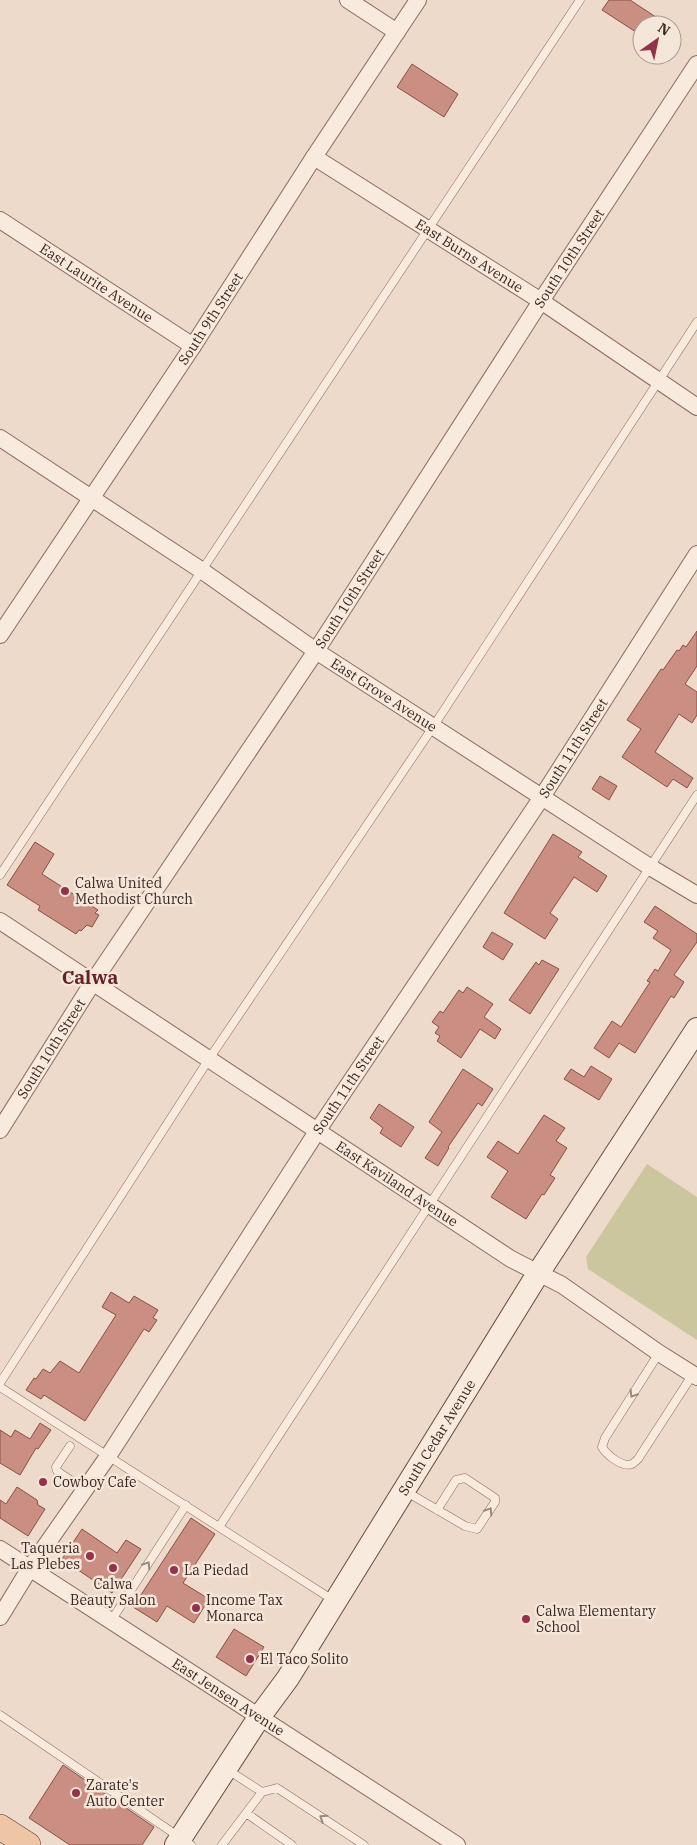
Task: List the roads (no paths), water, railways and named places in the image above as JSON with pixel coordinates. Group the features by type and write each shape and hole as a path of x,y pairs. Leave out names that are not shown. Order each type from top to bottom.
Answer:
{"main road":[{"name":"South Cedar Avenue","path":"183,1842 226,1768 260,1716 288,1678 539,1272 697,1029"},
{"path":"0,1827 28,1845"}],"street":[{"path":"348,0 397,32"},
{"name":"South 9th Street","path":"0,635 193,346 314,157 418,0"},
{"name":"South 10th Street","path":"0,1130 93,982 316,651 541,301 697,64"},
{"name":"East Burns Avenue","path":"314,157 541,301 697,407"},
{"name":"East Laurite Avenue","path":"0,220 193,346"},
{"name":"East Grove Avenue","path":"0,438 201,570 316,651 650,867 697,895"},
{"name":"South 11th Street","path":"0,1617 30,1568 109,1455 318,1130 542,797 697,554"},
{"name":"East Kaviland Avenue","path":"0,921 511,1259 562,1285 659,1353 695,1375"},
{"name":"East Jensen Avenue","path":"0,1549 457,1845"}],"lane":[{"path":"0,875 580,0"},
{"path":"335,1601 0,1385 209,1058 433,727 697,322"},
{"path":"219,1527 697,795"},
{"path":"659,1353 605,1438 602,1446 606,1454 625,1465 632,1464 638,1459 695,1375"},
{"path":"70,1446 56,1467 57,1471 86,1490"},
{"path":"404,1490 437,1510 465,1526 477,1529 495,1502 495,1498 465,1478 456,1480 437,1510"},
{"path":"111,1621 186,1505"},
{"path":"0,1715 183,1842"},
{"path":"226,1768 262,1792"},
{"path":"223,1845 262,1792 276,1788 364,1845"},
{"path":"246,1813 292,1845"}],"place":[{"name":"Calwa United Methodist Church","path":"65,891"},
{"name":"Cowboy Cafe","path":"43,1482"},
{"name":"Taqueria Las Plebes","path":"90,1556"},
{"name":"Calwa Beauty Salon","path":"113,1568"},
{"name":"La Piedad","path":"174,1570"},
{"name":"Income Tax Monarca","path":"196,1608"},
{"name":"Calwa Elementary School","path":"526,1619"},
{"name":"El Taco Solito","path":"250,1659"},
{"name":"Zarate's Auto Center","path":"76,1793"}],"district":[{"name":"Calwa","path":"90,977"}]}
